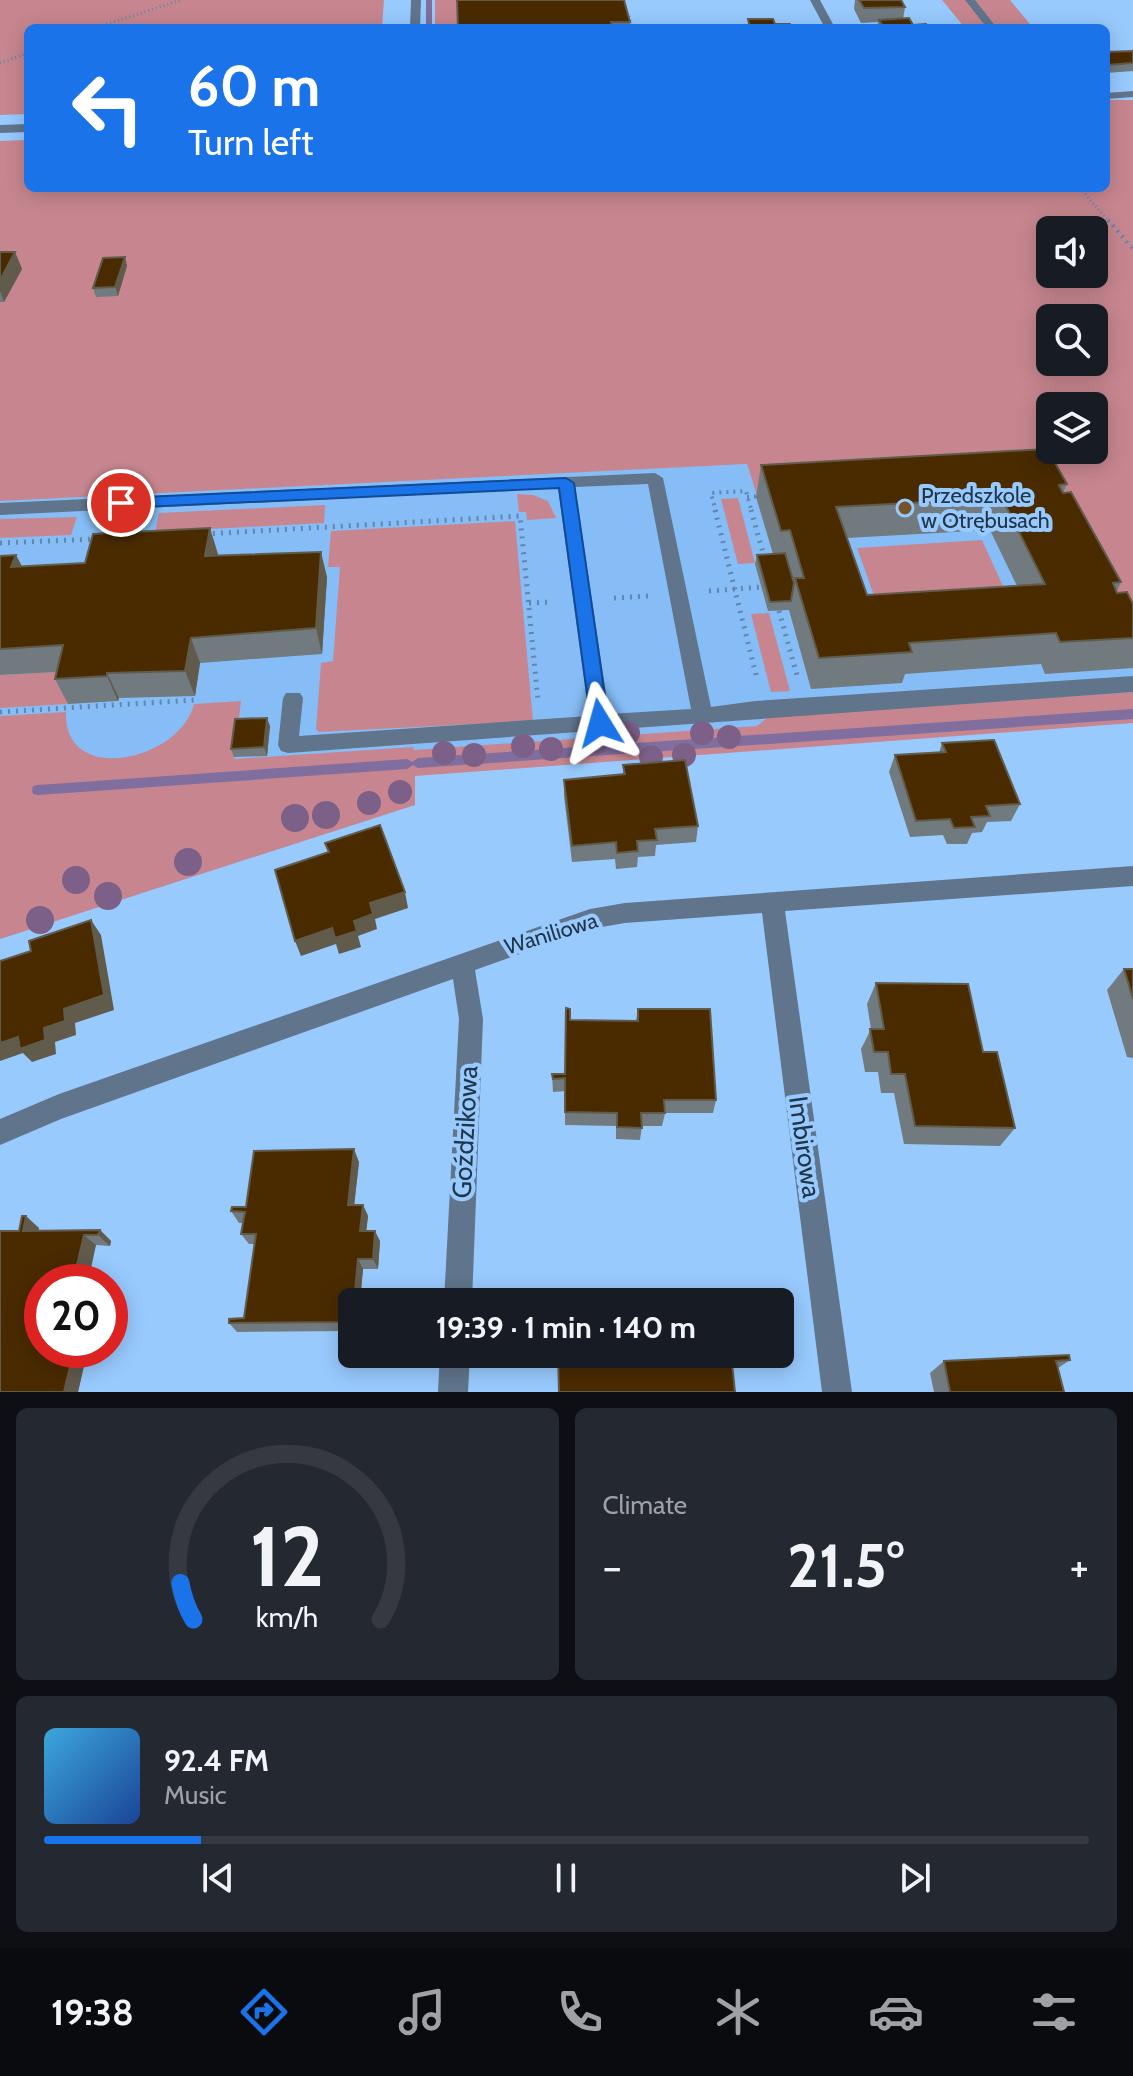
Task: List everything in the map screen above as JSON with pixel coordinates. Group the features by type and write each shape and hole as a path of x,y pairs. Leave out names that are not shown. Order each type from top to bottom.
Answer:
{"street":[{"path":"415,24 416,0"},
{"path":"815,0 828,24"},
{"path":"970,0 989,24"},
{"path":"1110,96 1133,94"},
{"path":"0,129 24,128"},
{"path":"0,509 655,478 703,716"},
{"path":"566,483 600,723"},
{"path":"293,698 288,745 1133,684"},
{"name":"Waniliowa","path":"0,1132 59,1107 590,919 625,913 1133,876"},
{"name":"Imbirowa","path":"772,903 837,1392"},
{"name":"Goździkowa","path":"459,1288 471,1019 462,962"},
{"path":"453,1392 454,1368"}],"path":[{"path":"107,24 181,0"},
{"path":"628,14 631,24"},
{"path":"0,63 24,54"},
{"path":"1083,192 1133,249"},
{"path":"758,681 711,493 746,491 766,564"},
{"path":"747,497 763,496"},
{"path":"194,534 520,516 540,729"},
{"path":"0,543 104,539"},
{"path":"696,591 762,587"},
{"path":"601,599 661,596"},
{"path":"529,603 565,601"},
{"path":"779,611 798,680"},
{"path":"0,712 195,700"}],"shaded area":[{"path":"0,0 384,0 382,24 24,24 24,114 0,115"},
{"path":"435,0 456,0 458,24 435,24"},
{"path":"942,0 1010,0 1030,24 962,24"},
{"path":"1110,100 1133,100 1133,625 1045,479 757,495 747,464 0,501 0,141 24,140 24,192 1110,192"},
{"path":"1133,440 1133,701 413,751 415,805 0,939 0,495 1036,452 1036,464 1108,464 1108,446"},
{"path":"517,494 533,495 548,501 556,518 527,520 526,512 519,512"},
{"path":"738,498 755,563 738,564 721,499"},
{"path":"325,505 324,523 155,532 159,513"},
{"path":"77,517 71,535 0,538 0,519"},
{"path":"515,521 533,721 319,732 316,729 321,663 333,661 340,567 328,567 331,531"},
{"path":"982,540 1012,606 881,615 857,548"},
{"path":"769,613 790,691 771,692 751,614"},
{"path":"75,671 67,704 0,708 0,675"},
{"path":"1133,692 1133,723 415,776 415,805 0,939 0,716 66,712 70,736 83,750 101,757 124,758 168,740 184,724 194,704 241,701 234,759 757,726 768,717"}],"building":[{"path":"457,0 624,0 630,22 611,24 458,24"},
{"path":"859,0 901,0 905,7 864,8"},
{"path":"909,18 912,24 882,24 879,20"},
{"path":"748,19 773,19 775,24 749,24"},
{"path":"1133,51 1133,63 1110,65 1110,52"},
{"path":"0,252 15,252 0,280"},
{"path":"125,257 115,287 93,288 103,258"},
{"path":"1036,450 1036,464 1056,464 1067,484 1059,485 1063,493 1071,492 1121,582 1113,583 1117,593 1127,592 1133,604 1133,638 1060,642 1056,633 909,643 912,652 819,658 795,578 804,578 790,530 781,531 761,465","holes":["1002,498 1045,584 867,595 836,507"]},
{"path":"210,528 205,556 321,552 316,628 191,638 185,671 107,673 107,676 55,679 63,645 0,649 0,556 16,555 11,567 85,563 93,534"},
{"path":"785,553 794,583 791,601 770,602 757,555"},
{"path":"267,718 264,747 231,749 235,719"},
{"path":"994,740 1020,804 986,806 990,816 971,817 975,827 954,828 950,819 916,821 895,755 946,752 942,743"},
{"path":"685,760 698,826 655,829 657,840 637,841 638,851 617,853 616,842 572,846 564,780 625,774 623,765"},
{"path":"380,825 405,892 370,903 373,914 354,921 357,931 335,938 332,928 295,941 275,870 329,852 325,843"},
{"path":"91,920 104,995 64,1009 65,1021 44,1028 45,1040 20,1049 18,1037 0,1043 0,961 31,951 29,941"},
{"path":"1124,969 1133,969 1133,999"},
{"path":"876,983 968,984 983,1052 997,1052 1015,1128 915,1126 905,1074 891,1074 888,1052 874,1052 870,1029 884,1029"},
{"path":"566,1008 570,1009 570,1020 638,1021 638,1009 710,1009 716,1100 664,1100 665,1113 641,1113 642,1128 617,1127 617,1113 565,1112 565,1078 553,1079 552,1074 565,1074"},
{"path":"354,1149 348,1205 363,1205 360,1231 375,1231 373,1259 358,1259 355,1288 338,1288 338,1322 229,1323 229,1319 244,1318 256,1234 241,1234 245,1212 231,1211 232,1207 246,1207 254,1151"},
{"path":"22,1216 26,1216 23,1231 100,1230 98,1235 84,1235 77,1264 24,1264 24,1368 70,1368 64,1392 0,1392 0,1231 19,1231"},
{"path":"1069,1355 1070,1360 1056,1361 1064,1392 950,1392 944,1361"},
{"path":"558,1368 732,1368 735,1392 559,1392"}],"waterway":[{"path":"429,0 429,24"},
{"path":"418,763 1133,714"},
{"path":"38,790 407,764"}],"place":[{"name":"Przedszkole w Otrębusach","path":"905,508"}],"route":[{"path":"121,503 566,483 600,723"}]}
